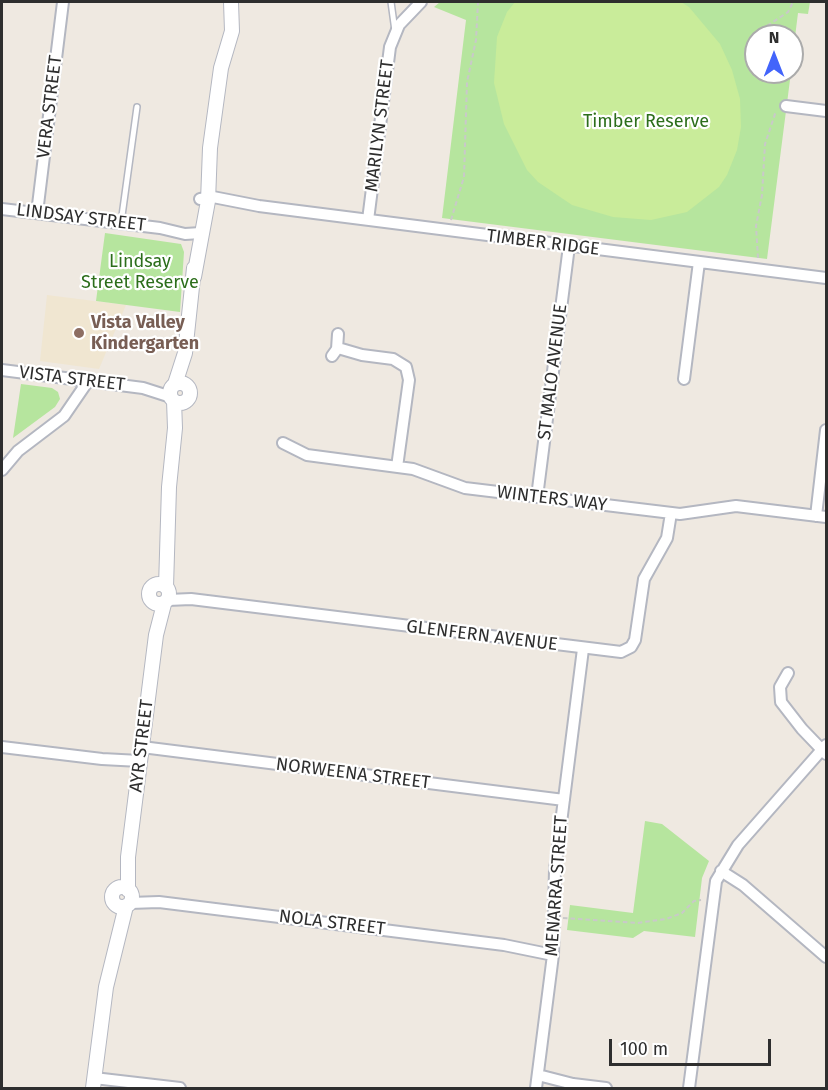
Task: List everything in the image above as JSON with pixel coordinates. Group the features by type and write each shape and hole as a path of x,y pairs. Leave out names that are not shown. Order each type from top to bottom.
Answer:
{"street":[{"name":"VERA STREET","path":"37,213 63,2"},
{"name":"AYR STREET","path":"93,1083 106,987 124,898 161,594 160,571 167,547 169,487 178,392 194,277 200,254 196,232 205,199 221,68 232,31 229,2"},
{"name":"MARILYN STREET","path":"368,220 390,47 395,33 406,16 421,2"},
{"path":"782,106 826,111"},
{"name":"TIMBER RIDGE","path":"205,199 826,279"},
{"name":"LINDSAY STREET","path":"2,209 196,232"},
{"name":"ST MALO AVENUE","path":"537,497 569,246"},
{"path":"684,379 699,262"},
{"path":"338,334 335,352 393,359 406,367 409,380 397,467"},
{"name":"VISTA STREET","path":"2,370 178,392"},
{"path":"2,470 18,451 64,416 88,381"},
{"path":"821,516 826,430"},
{"name":"WINTERS WAY","path":"283,443 307,455 397,467 421,472 456,486 537,497 671,513 698,513 736,506 821,516"},
{"name":"GLENFERN AVENUE","path":"161,594 615,652 626,650 633,644 644,579 667,538 671,513"},
{"name":"MENARRA STREET","path":"537,1083 553,951 555,870 583,649"},
{"path":"689,1089 713,889 721,871 738,845 825,749 781,702 780,687 789,673"},
{"name":"NORWEENA STREET","path":"2,747 102,759 140,758 564,800"},
{"path":"721,871 743,885 826,957"},
{"name":"NOLA STREET","path":"124,898 553,951"},
{"path":"93,1083 180,1089"},
{"path":"537,1083 573,1084 606,1089"}],"lane":[{"name":"MARILYN STREET","path":"391,2 395,33"},
{"path":"121,223 137,107"}],"path":[{"path":"451,221 464,177 467,82 476,40 478,2"},
{"path":"770,24 788,12 793,2"},
{"path":"758,259 759,245 756,226 762,195 765,144 782,106"},
{"path":"554,918 627,922 666,920 682,913 691,902 701,900"}],"shaded area":[{"name":"Vista Valley Kindergarten","path":"47,295 126,305 99,369 40,361"}],"green space":[{"name":"Timber Reserve","path":"440,2 810,2 808,14 798,13 797,24 744,24 744,84 789,84 767,259 442,218 466,20 434,7"},
{"path":"515,2 681,2 689,7 720,44 732,70 740,99 741,127 737,150 727,175 719,187 687,212 651,220 613,217 572,205 538,182 527,170 504,124 494,83 497,37 507,12"},
{"name":"Lindsay Street Reserve","path":"105,233 181,244 184,252 180,312 96,301"},
{"path":"21,384 52,388 58,392 60,399 55,407 13,438"},
{"path":"645,821 662,824 709,861 702,878 695,937 644,931 633,938 567,930 570,905 633,913"}],"place":[{"name":"Vista Valley Kindergarten","path":"79,333"}]}
